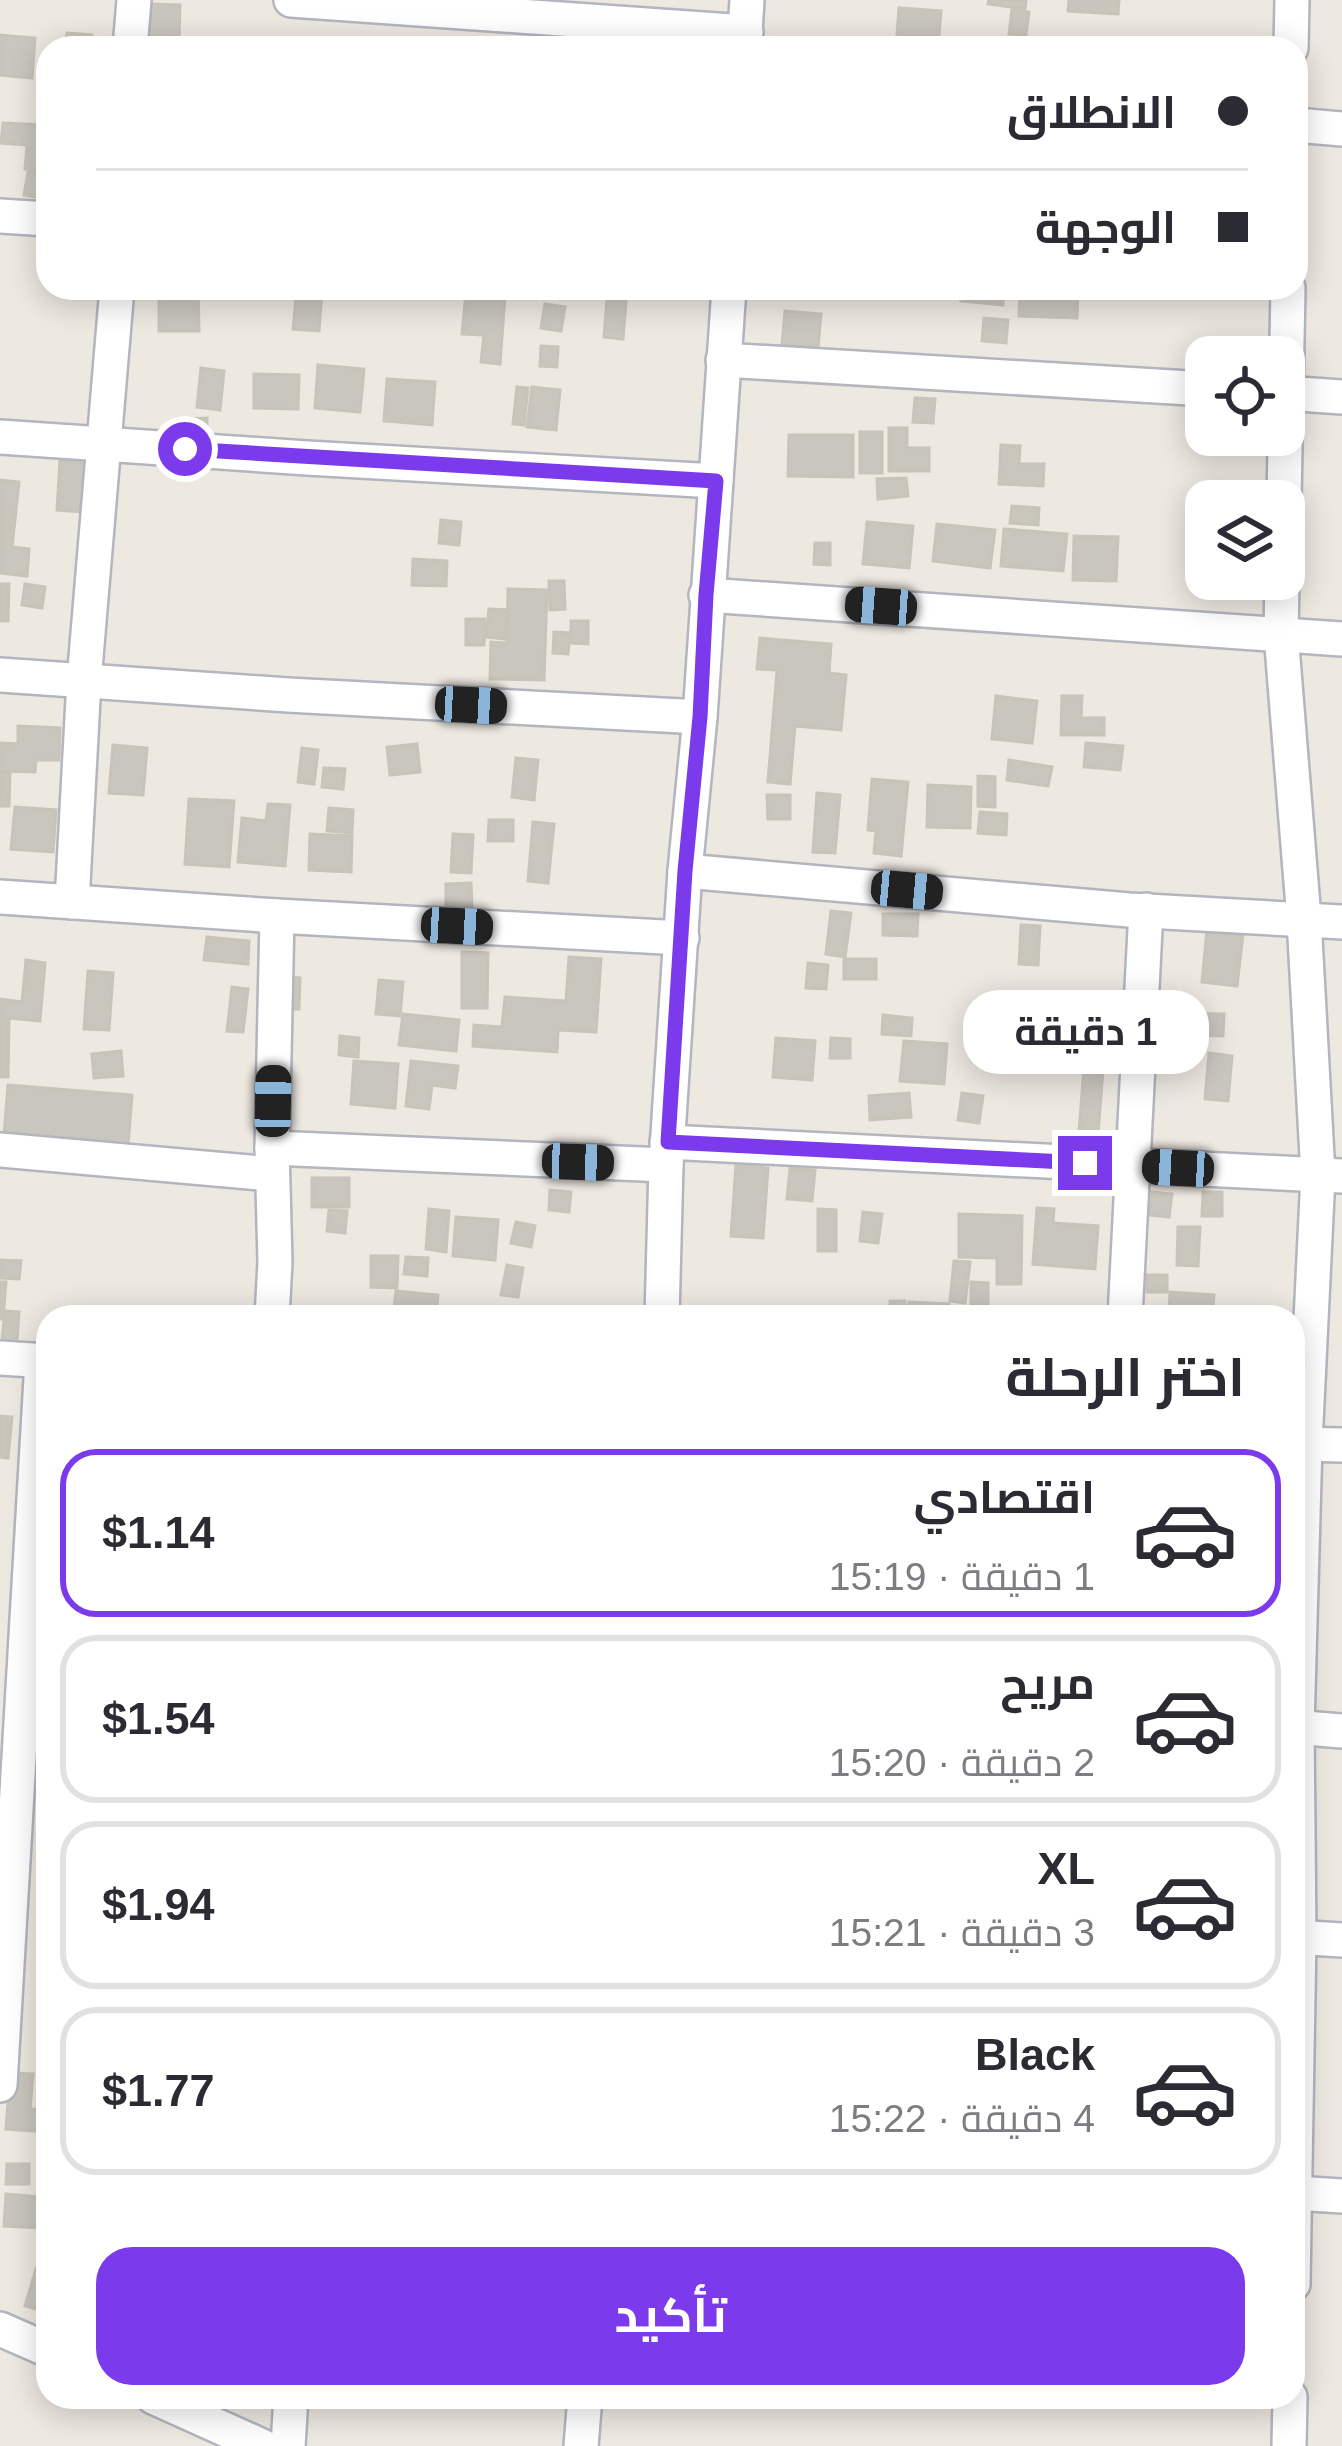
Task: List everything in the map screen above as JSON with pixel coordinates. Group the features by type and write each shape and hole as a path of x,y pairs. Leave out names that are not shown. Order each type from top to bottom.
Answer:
{"street":[{"path":"131,36 134,0"},
{"path":"292,0 746,27"},
{"path":"1291,36 1292,0"},
{"path":"1308,126 1342,129"},
{"path":"0,216 36,218"},
{"path":"72,902 84,681 117,300"},
{"path":"662,1305 685,871 728,300"},
{"path":"1287,336 1288,300"},
{"path":"723,360 1185,387"},
{"path":"1305,394 1342,397"},
{"path":"0,437 716,481"},
{"path":"706,595 1342,639"},
{"path":"1282,600 1304,919 1330,1175 1305,1392"},
{"path":"0,675 700,717"},
{"path":"685,871 1342,922"},
{"path":"0,897 682,938"},
{"path":"1126,1305 1146,910"},
{"path":"273,1305 277,916"},
{"path":"0,1150 272,1161 667,1154 1330,1175"},
{"path":"0,1358 36,1360"},
{"path":"1305,1444 1342,1445"},
{"path":"0,2085 32,1818 26,1596 36,1472"},
{"path":"1305,1728 1342,1731"},
{"path":"1305,1938 1342,1940"},
{"path":"1305,2194 1342,2196"},
{"path":"0,2329 36,2345"},
{"path":"179,2409 262,2446"},
{"path":"288,2446 290,2409"},
{"path":"580,2446 584,2409"},
{"path":"1289,2446 1290,2409"}],"building":[{"path":"989,0 1026,0 1025,9 988,4"},
{"path":"1069,0 1119,0 1118,14 1068,11"},
{"path":"150,4 180,5 179,36 148,36"},
{"path":"899,8 941,11 939,36 897,36"},
{"path":"1012,10 1029,12 1026,35 1009,34"},
{"path":"0,35 35,38 32,78 0,75"},
{"path":"3,123 36,125 36,170 25,169 27,145 1,143"},
{"path":"28,172 36,173 36,197 24,195"},
{"path":"159,300 198,300 199,331 159,331"},
{"path":"296,300 321,300 319,331 293,329"},
{"path":"465,300 505,300 500,364 481,362 484,335 462,334"},
{"path":"607,300 626,300 623,339 604,337"},
{"path":"961,300 1003,300 1003,305"},
{"path":"1020,300 1078,300 1077,318 1019,316"},
{"path":"545,304 565,307 561,331 541,328"},
{"path":"785,311 821,314 818,348 782,345"},
{"path":"984,318 1008,320 1006,343 982,341"},
{"path":"541,346 558,347 557,367 540,366"},
{"path":"318,365 364,369 360,412 315,408"},
{"path":"201,368 224,371 220,410 197,407"},
{"path":"254,374 299,375 298,409 254,408"},
{"path":"387,379 435,382 432,425 384,421"},
{"path":"517,387 528,388 524,425 513,424"},
{"path":"532,387 560,390 556,430 527,427"},
{"path":"915,398 935,399 933,423 913,422"},
{"path":"207,418 207,439 190,440 190,419"},
{"path":"889,428 907,428 907,448 929,448 929,471 889,471"},
{"path":"860,432 882,432 882,473 860,473"},
{"path":"789,435 853,435 853,477 788,476"},
{"path":"1001,445 1020,446 1019,464 1044,464 1043,486 999,484"},
{"path":"60,460 87,462 84,512 57,510"},
{"path":"906,478 908,496 878,499 877,479"},
{"path":"0,480 19,482 12,547 29,549 27,576 0,573"},
{"path":"1012,506 1039,508 1038,525 1010,523"},
{"path":"441,520 461,522 459,545 439,543"},
{"path":"867,522 913,526 909,568 863,564"},
{"path":"937,524 995,530 990,568 933,561"},
{"path":"1004,529 1067,534 1063,571 1001,566"},
{"path":"1074,536 1118,537 1116,581 1073,580"},
{"path":"815,543 830,543 830,565 814,564"},
{"path":"413,559 447,561 446,586 412,585"},
{"path":"549,581 564,581 565,609 550,610"},
{"path":"0,584 9,584 8,621 0,621"},
{"path":"25,584 45,587 42,608 22,605"},
{"path":"508,589 547,590 544,680 490,679 491,642 507,643"},
{"path":"489,609 507,610 505,639 486,637"},
{"path":"466,619 485,619 484,645 466,645"},
{"path":"571,621 588,621 588,644 571,643"},
{"path":"554,632 570,633 568,654 553,653"},
{"path":"760,638 831,644 829,673 846,675 841,730 795,726 790,784 768,782 777,670 757,669"},
{"path":"996,696 1037,701 1032,743 992,739"},
{"path":"1062,696 1082,696 1081,718 1104,718 1104,735 1061,735"},
{"path":"18,726 60,728 59,760 36,760 35,772 0,771 0,743 18,744"},
{"path":"1086,743 1123,746 1120,770 1084,767"},
{"path":"417,744 420,772 390,775 387,747"},
{"path":"113,745 147,748 143,795 109,793"},
{"path":"302,748 318,750 314,784 298,782"},
{"path":"516,758 538,760 534,800 512,797"},
{"path":"1009,760 1052,767 1048,786 1007,780"},
{"path":"324,768 345,769 343,789 322,787"},
{"path":"0,772 10,772 9,806 0,806"},
{"path":"978,776 995,777 995,807 978,806"},
{"path":"872,779 908,782 901,856 874,853 876,831 868,830"},
{"path":"928,785 971,787 970,828 927,827"},
{"path":"817,793 840,795 835,853 813,852"},
{"path":"767,795 790,795 790,819 768,819"},
{"path":"189,799 234,801 229,867 185,864"},
{"path":"268,804 290,805 285,866 238,862 242,818 266,821"},
{"path":"15,807 56,810 53,852 11,849"},
{"path":"329,808 353,810 352,833 327,831"},
{"path":"980,812 1007,814 1006,835 978,833"},
{"path":"489,820 513,820 513,841 488,841"},
{"path":"533,822 554,824 548,883 528,881"},
{"path":"310,834 352,836 351,872 309,870"},
{"path":"453,834 473,835 471,873 451,872"},
{"path":"471,883 472,909 446,909 446,884"},
{"path":"831,911 851,913 845,957 826,954"},
{"path":"883,914 918,914 917,936 883,935"},
{"path":"1021,925 1040,926 1038,965 1019,964"},
{"path":"1207,930 1243,934 1237,986 1202,982"},
{"path":"207,937 249,941 248,964 204,960"},
{"path":"462,952 488,953 487,1008 462,1008"},
{"path":"569,957 601,959 596,1032 558,1030 557,1052 473,1046 474,1025 502,1027 505,997 566,1001"},
{"path":"844,959 876,959 876,979 844,979"},
{"path":"26,960 45,963 40,1021 0,1017 0,999 22,1002"},
{"path":"808,963 828,965 826,989 806,988"},
{"path":"88,971 113,973 109,1030 84,1029"},
{"path":"283,977 300,978 299,1009 282,1009"},
{"path":"379,980 403,982 400,1016 376,1014"},
{"path":"232,987 248,989 243,1032 227,1031"},
{"path":"1162,1013 1224,1014 1223,1036 1162,1034"},
{"path":"403,1014 459,1020 456,1051 399,1045"},
{"path":"883,1015 912,1018 911,1036 882,1034"},
{"path":"0,1020 9,1020 8,1077 0,1077"},
{"path":"1087,1029 1106,1031 1098,1134 1079,1132"},
{"path":"340,1036 359,1038 358,1057 339,1055"},
{"path":"776,1038 815,1041 812,1080 773,1077"},
{"path":"831,1038 850,1039 850,1058 830,1058"},
{"path":"904,1041 947,1044 944,1084 900,1081"},
{"path":"121,1051 123,1076 94,1078 92,1054"},
{"path":"1209,1053 1232,1056 1228,1101 1205,1099"},
{"path":"354,1061 398,1064 395,1108 351,1104"},
{"path":"411,1061 458,1066 455,1088 432,1085 429,1109 406,1106"},
{"path":"8,1085 132,1095 127,1158 3,1148"},
{"path":"909,1093 911,1117 870,1120 869,1096"},
{"path":"962,1093 983,1096 979,1123 958,1120"},
{"path":"736,1165 768,1168 763,1238 731,1236"},
{"path":"790,1168 815,1170 812,1201 787,1199"},
{"path":"312,1178 349,1178 349,1207 312,1207"},
{"path":"550,1190 571,1192 569,1212 549,1210"},
{"path":"1152,1192 1172,1194 1169,1217 1149,1215"},
{"path":"1203,1192 1222,1192 1222,1216 1202,1216"},
{"path":"1037,1208 1054,1209 1053,1223 1098,1226 1095,1269 1033,1264"},
{"path":"429,1209 449,1211 446,1252 426,1249"},
{"path":"818,1209 836,1210 836,1251 818,1251"},
{"path":"329,1210 347,1211 345,1233 327,1231"},
{"path":"863,1212 882,1214 878,1243 860,1241"},
{"path":"959,1214 1022,1216 1021,1284 997,1284 997,1258 959,1257"},
{"path":"456,1217 498,1220 495,1260 453,1256"},
{"path":"516,1222 535,1226 531,1247 511,1243"},
{"path":"1178,1227 1200,1227 1198,1266 1177,1265"},
{"path":"371,1256 398,1256 397,1288 371,1287"},
{"path":"406,1257 428,1258 427,1276 404,1274"},
{"path":"0,1260 21,1261 19,1279 0,1278"},
{"path":"954,1261 970,1262 965,1303 950,1301"},
{"path":"507,1265 523,1268 518,1297 501,1295"},
{"path":"1147,1275 1167,1275 1167,1292 1147,1292"},
{"path":"0,1282 6,1282 3,1319 0,1319"},
{"path":"971,1282 988,1283 988,1304 971,1304"},
{"path":"396,1291 438,1295 437,1305 394,1305"},
{"path":"1170,1292 1214,1295 1213,1305 1169,1305"},
{"path":"5,1311 19,1312 17,1341 2,1340"},
{"path":"0,1416 12,1417 8,1458 0,1457"},
{"path":"10,2073 33,2074 30,2109 36,2109 36,2131 6,2129"},
{"path":"7,2164 29,2164 29,2184 6,2184"},
{"path":"6,2194 36,2196 36,2228 4,2226"},
{"path":"36,2269 36,2309 25,2306"}],"route":[{"path":"185,449 716,481 668,1142 1085,1163"}]}
